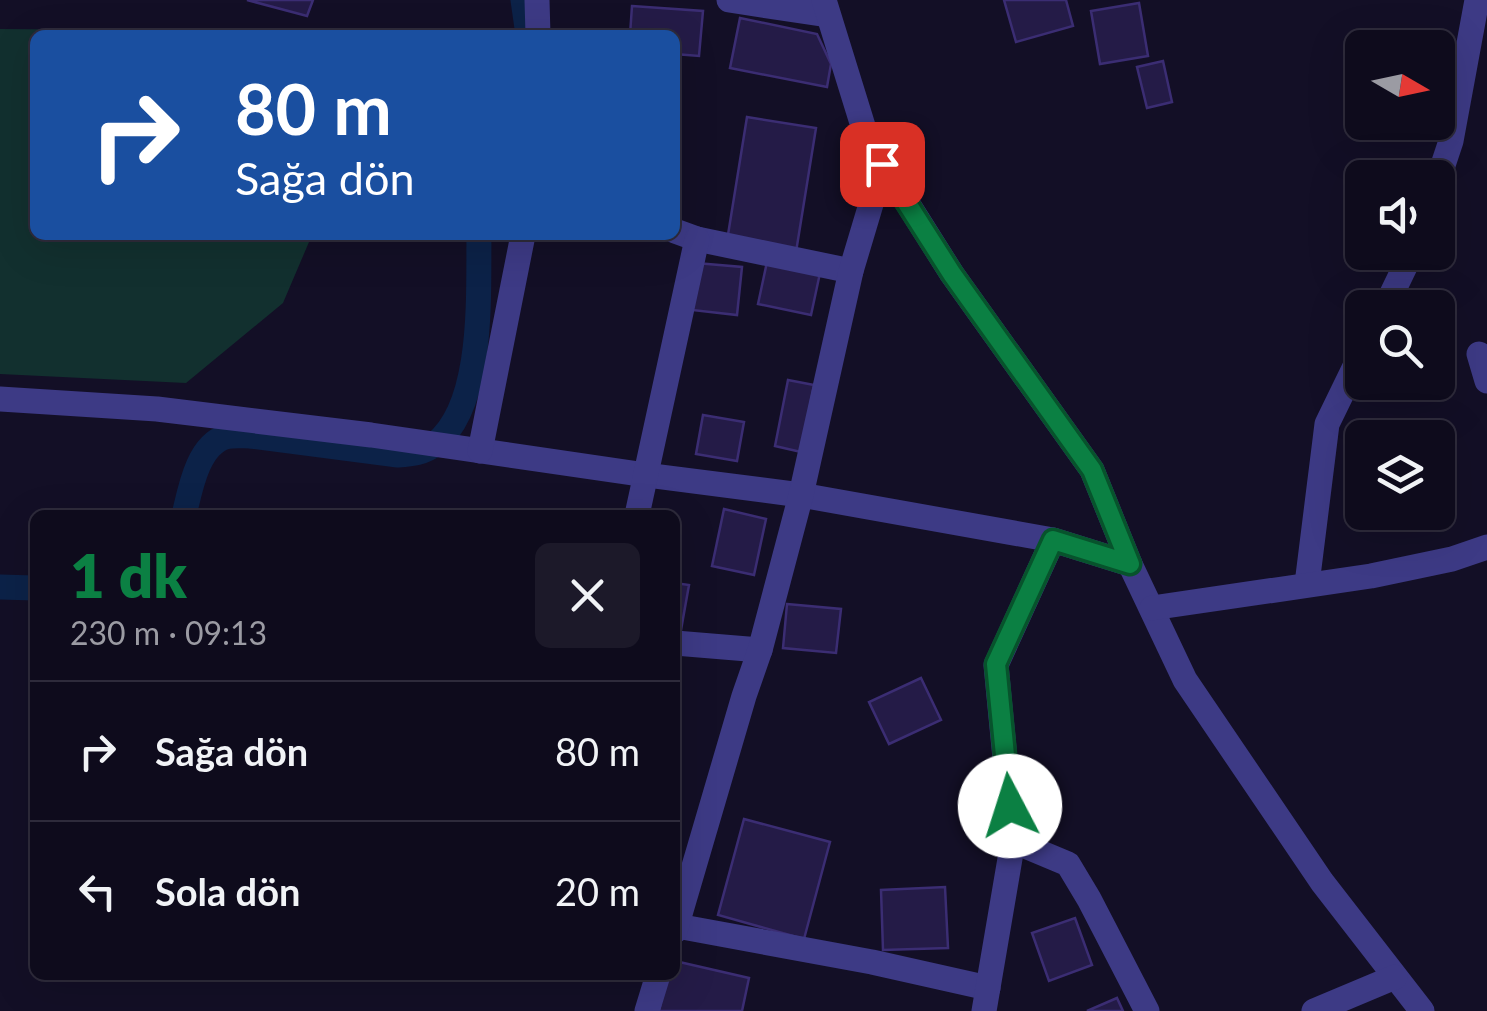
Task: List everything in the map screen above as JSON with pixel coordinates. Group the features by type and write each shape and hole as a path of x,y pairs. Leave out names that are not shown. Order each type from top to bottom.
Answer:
{"street":[{"path":"537,0 538,30"},
{"path":"729,0 826,8 867,139 952,274 1092,470 1130,564 1185,680 1322,882 1422,1011"},
{"path":"1444,160 1477,0"},
{"path":"680,914 760,650 801,495 851,270 882,164"},
{"path":"638,510 686,235 851,270"},
{"path":"480,451 522,240"},
{"path":"1480,354 1487,381"},
{"path":"1307,584 1327,424 1345,387"},
{"path":"0,399 156,409 801,495 1053,540 1130,564"},
{"path":"680,929 872,962 986,999 1013,841 996,664 1053,540"},
{"path":"1152,608 1371,576 1452,559 1487,547"},
{"path":"680,643 760,650"},
{"path":"1013,841 1068,864 1146,1011"},
{"path":"1314,1011 1395,977"},
{"path":"647,1011 656,980"}],"green space":[{"path":"0,29 116,30 30,30 30,240 310,240 283,303 186,383 0,374"}],"building":[{"path":"247,0 313,0 307,16"},
{"path":"1004,0 1066,0 1073,26 1016,42"},
{"path":"1139,3 1148,56 1100,64 1091,11"},
{"path":"632,6 703,11 699,56 680,54 680,30 630,30"},
{"path":"740,18 817,34 831,64 827,87 730,68"},
{"path":"1163,61 1172,102 1147,108 1137,67"},
{"path":"747,117 816,128 796,252 727,241"},
{"path":"767,262 820,273 811,315 758,304"},
{"path":"696,263 742,267 737,315 692,310"},
{"path":"788,380 814,385 801,452 775,446"},
{"path":"703,415 744,422 737,461 696,454"},
{"path":"724,509 766,519 754,575 712,566"},
{"path":"680,584 689,585 680,630"},
{"path":"787,604 841,609 836,653 783,648"},
{"path":"921,678 941,720 889,744 869,702"},
{"path":"744,819 830,842 804,939 718,915"},
{"path":"945,887 948,948 883,950 881,890"},
{"path":"1075,918 1092,965 1049,981 1032,933"},
{"path":"680,962 749,978 742,1011 659,1011 666,980 680,980"},
{"path":"1117,998 1123,1011 1087,1011"}],"waterway":[{"path":"523,0 527,30"},
{"path":"185,510 201,459 215,442 225,437 250,436 398,455 422,451 435,444 451,426 471,376 478,316 479,240"},
{"path":"0,587 30,588"}],"route":[{"path":"882,164 952,274 1092,470 1130,564 1053,540 996,664 1010,806"}]}
